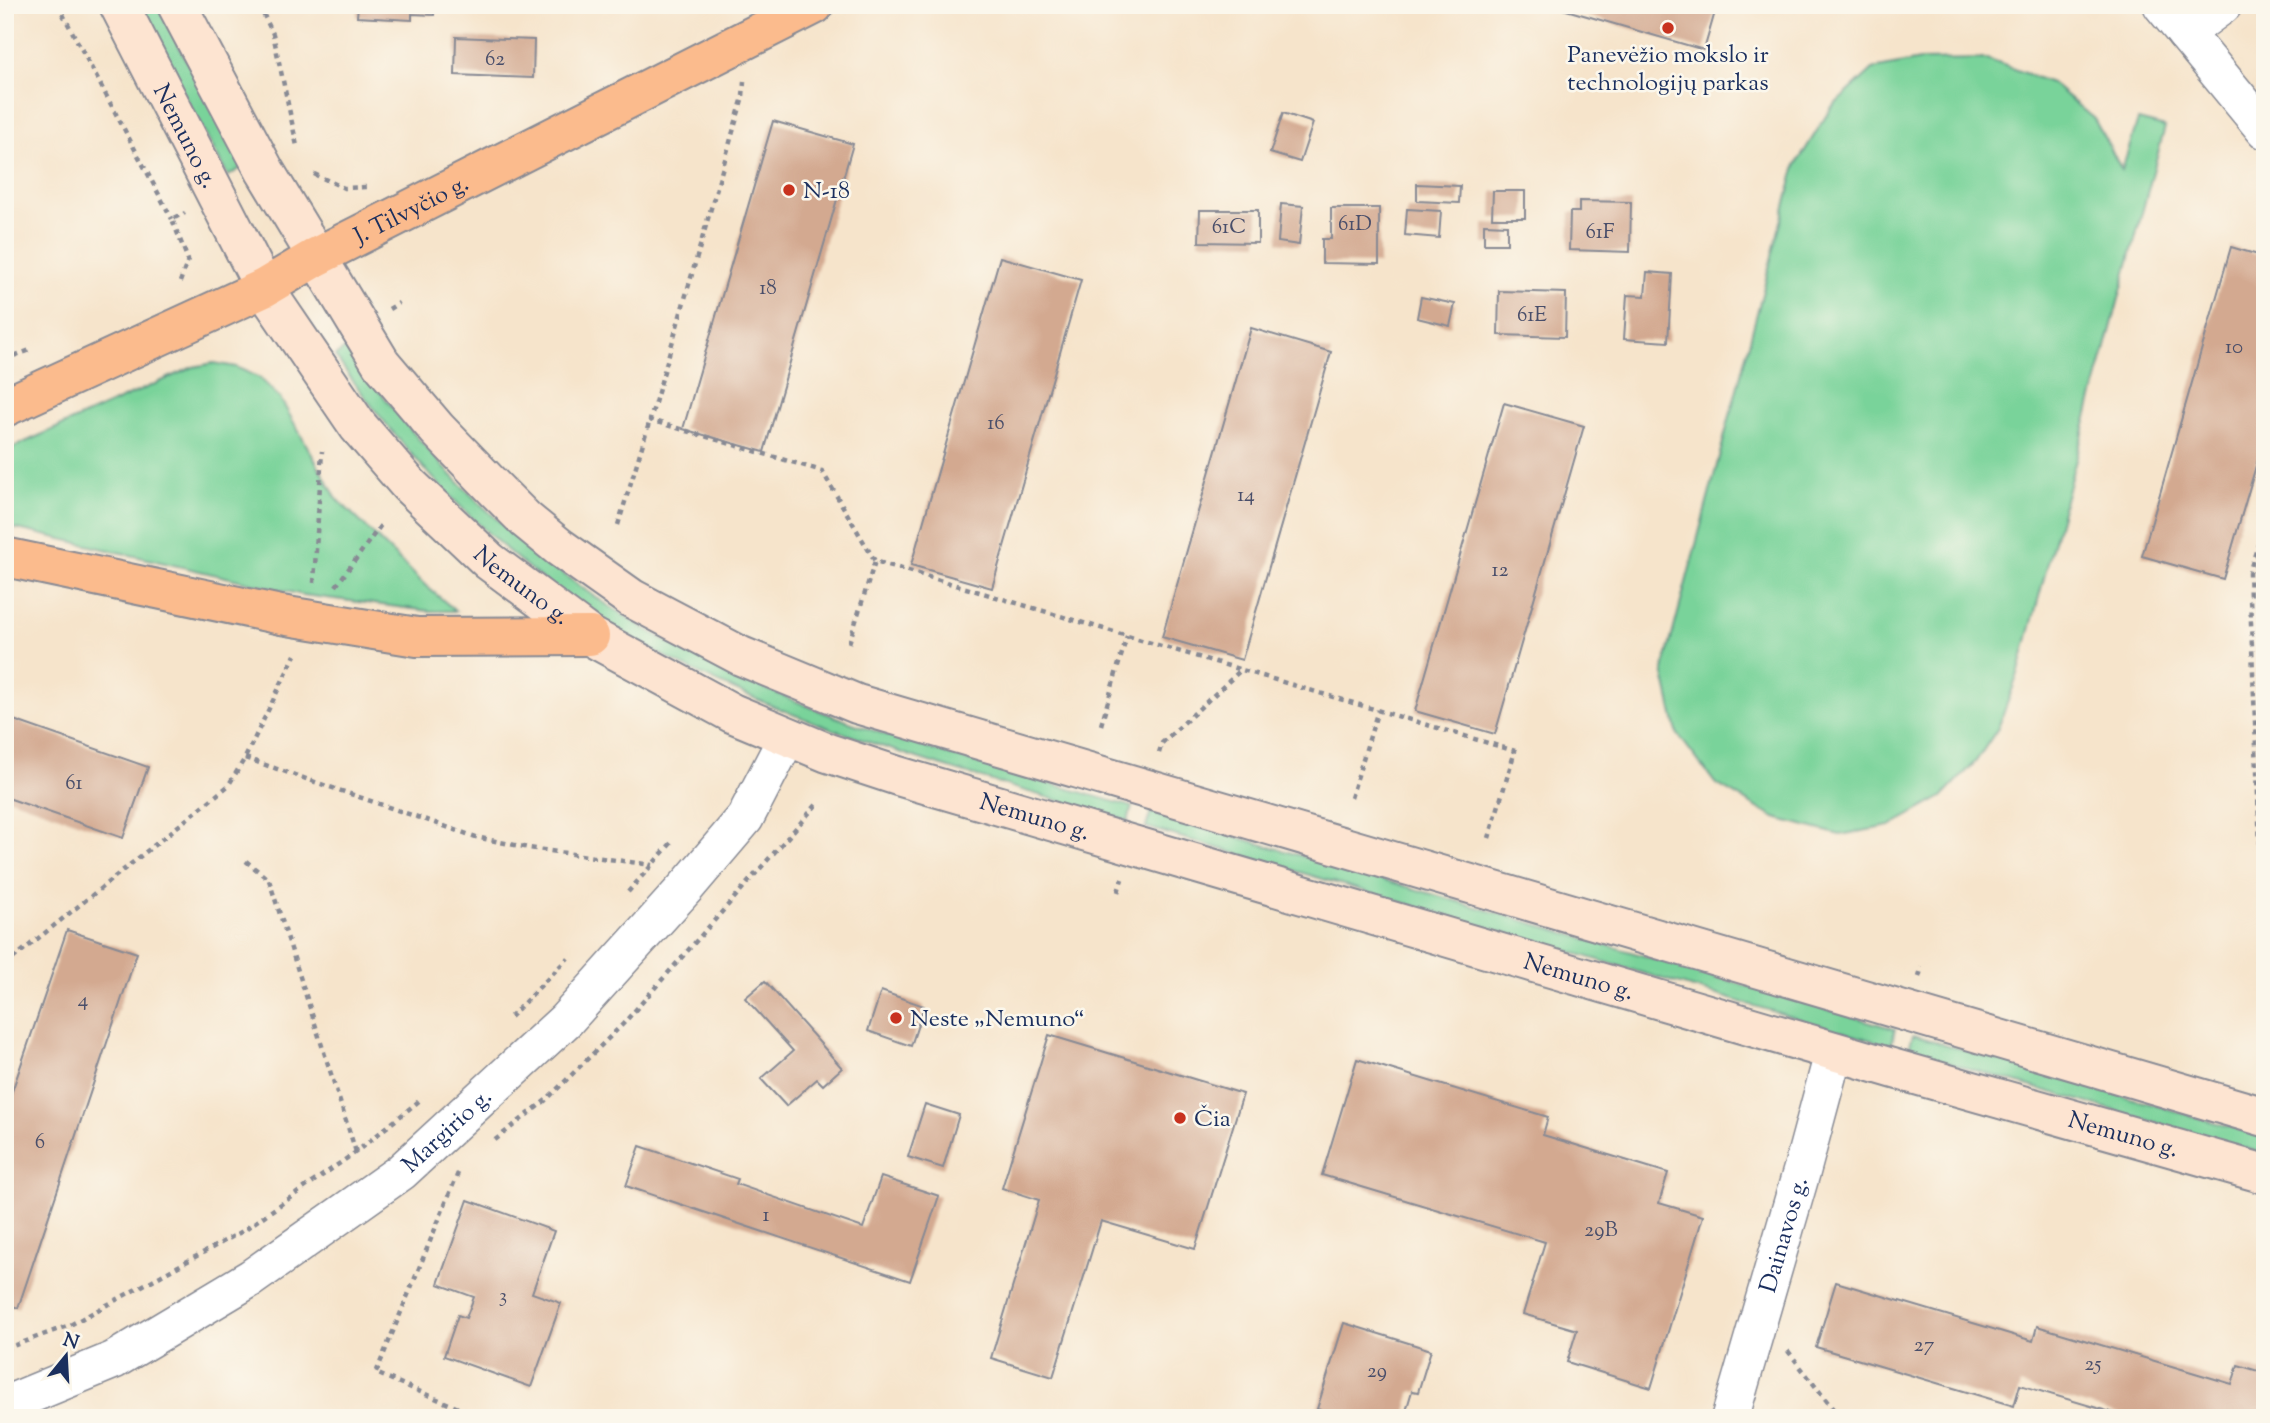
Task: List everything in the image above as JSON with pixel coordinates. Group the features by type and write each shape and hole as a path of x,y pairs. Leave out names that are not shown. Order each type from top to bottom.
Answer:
{"main road":[{"name":"Nemuno g.","path":"118,5 264,288 358,426 409,485 489,561 590,636 732,713 787,737 898,776 1834,1051 2265,1174"},
{"path":"177,5 265,171 382,363 437,429 526,520 631,598 741,656 857,704 2265,1117"},
{"name":"J. Tilvyčio g.","path":"5,407 264,288 316,257 814,5"},
{"path":"5,557 312,620 417,637 590,636"}],"street":[{"path":"2162,5 2265,130"},
{"path":"2185,33 2223,5"},
{"name":"Margirio g.","path":"5,1405 114,1360 251,1278 401,1172 566,1020 688,885 745,818 787,737"},
{"name":"Dainavos g.","path":"1730,1418 1834,1051"}],"path":[{"path":"58,5 172,219"},
{"path":"259,5 272,34 297,149"},
{"path":"618,524 743,97 745,73"},
{"path":"309,169 318,177 344,188 355,189"},
{"path":"650,420 822,471 875,561 1515,751 1489,838"},
{"path":"312,620 321,451"},
{"path":"2265,524 2249,573 2265,923"},
{"path":"5,965 228,786 245,758 312,620 381,525"},
{"path":"849,643 875,561"},
{"path":"1101,724 1127,636"},
{"path":"1162,743 1242,669"},
{"path":"1351,798 1378,710"},
{"path":"245,758 476,837 529,848 651,865 672,873 688,885"},
{"path":"624,896 677,836"},
{"path":"246,861 269,880 356,1153"},
{"path":"507,1021 569,957"},
{"path":"5,1349 72,1324 241,1232 356,1153 420,1100"},
{"path":"460,1166 376,1373 482,1418"},
{"path":"1760,1314 1840,1418"}],"green space":[{"path":"136,5 157,5 243,167 228,176"},
{"path":"1987,59 2051,83 2094,119 2122,170 2138,120 2165,127 2019,671 1998,728 1976,761 1942,797 1890,826 1840,835 1775,818 1715,783 1677,733 1663,670 1796,165 1831,108 1873,69 1920,60"},
{"path":"348,347 407,425 472,496 544,559 582,588 647,630 749,682 865,728 1132,807 1128,821 933,763 805,719 743,694 622,633 580,607 540,577 464,510 395,435 335,356"},
{"path":"214,363 236,367 260,378 280,398 337,499 426,586 456,611 429,611 303,595 5,526 5,451 193,367"},
{"path":"1151,812 1895,1029 1891,1046 1146,827"},
{"path":"1913,1035 2265,1137 2265,1154 1908,1051"}],"building":[{"path":"358,5 435,5 434,15 412,14 412,20 357,17"},
{"name":"Panevėžio mokslo ir technologijų parkas","path":"1549,5 1717,5 1704,50"},
{"path":"456,37 534,40 533,78 455,75"},
{"path":"1283,113 1313,123 1300,162 1270,153"},
{"path":"773,121 853,144 764,452 683,429"},
{"path":"1417,184 1460,186 1459,203 1417,201"},
{"path":"1493,191 1525,191 1525,218 1492,218"},
{"path":"1579,201 1631,202 1630,252 1569,250 1570,212 1579,212"},
{"path":"1281,204 1303,206 1299,245 1278,242"},
{"path":"1331,208 1379,208 1379,264 1322,263 1322,239 1331,239"},
{"path":"1407,209 1441,211 1439,238 1405,235"},
{"path":"1200,210 1258,210 1258,243 1199,242"},
{"path":"1484,224 1507,225 1507,244 1484,244"},
{"path":"2231,247 2265,257 2265,435 2223,579 2142,556"},
{"path":"1000,257 1081,280 992,588 911,565"},
{"path":"1647,272 1672,274 1668,342 1624,339 1627,295 1645,296"},
{"path":"1499,291 1566,293 1565,337 1498,335"},
{"path":"1421,297 1455,304 1450,326 1417,318"},
{"path":"1251,328 1331,352 1242,660 1162,637"},
{"path":"1504,403 1584,426 1495,734 1415,711"},
{"path":"5,717 148,767 123,838 5,797"},
{"path":"67,930 137,953 18,1308 5,1303 5,1112"},
{"path":"765,981 842,1068 823,1085 817,1079 786,1106 761,1079 793,1051 745,998"},
{"path":"881,991 924,1006 911,1046 868,1031"},
{"path":"1049,1035 1243,1094 1195,1249 1101,1221 1053,1377 991,1358 1039,1200 1002,1188"},
{"path":"1357,1059 1548,1117 1543,1135 1668,1173 1659,1203 1703,1216 1651,1388 1567,1362 1577,1330 1523,1314 1545,1242 1322,1175"},
{"path":"925,1104 959,1115 943,1168 908,1157"},
{"path":"640,1146 738,1179 736,1184 863,1228 881,1177 939,1196 910,1281 626,1186"},
{"path":"468,1200 554,1231 532,1293 561,1303 531,1387 444,1356 458,1315 466,1318 474,1297 438,1284"},
{"path":"1836,1282 2033,1341 2037,1326 2232,1384 2238,1365 2265,1373 2265,1418 2131,1418 2020,1385 2014,1406 1816,1347"},
{"path":"1344,1323 1431,1350 1418,1392 1412,1391 1406,1411 1427,1418 1345,1418 1317,1409"}],"place":[{"name":"Panevėžio mokslo ir technologijų parkas","path":"1668,28"},
{"name":"N-18","path":"789,190"},
{"name":"Neste „Nemuno“","path":"896,1018"},
{"name":"Čia","path":"1180,1118"}]}
